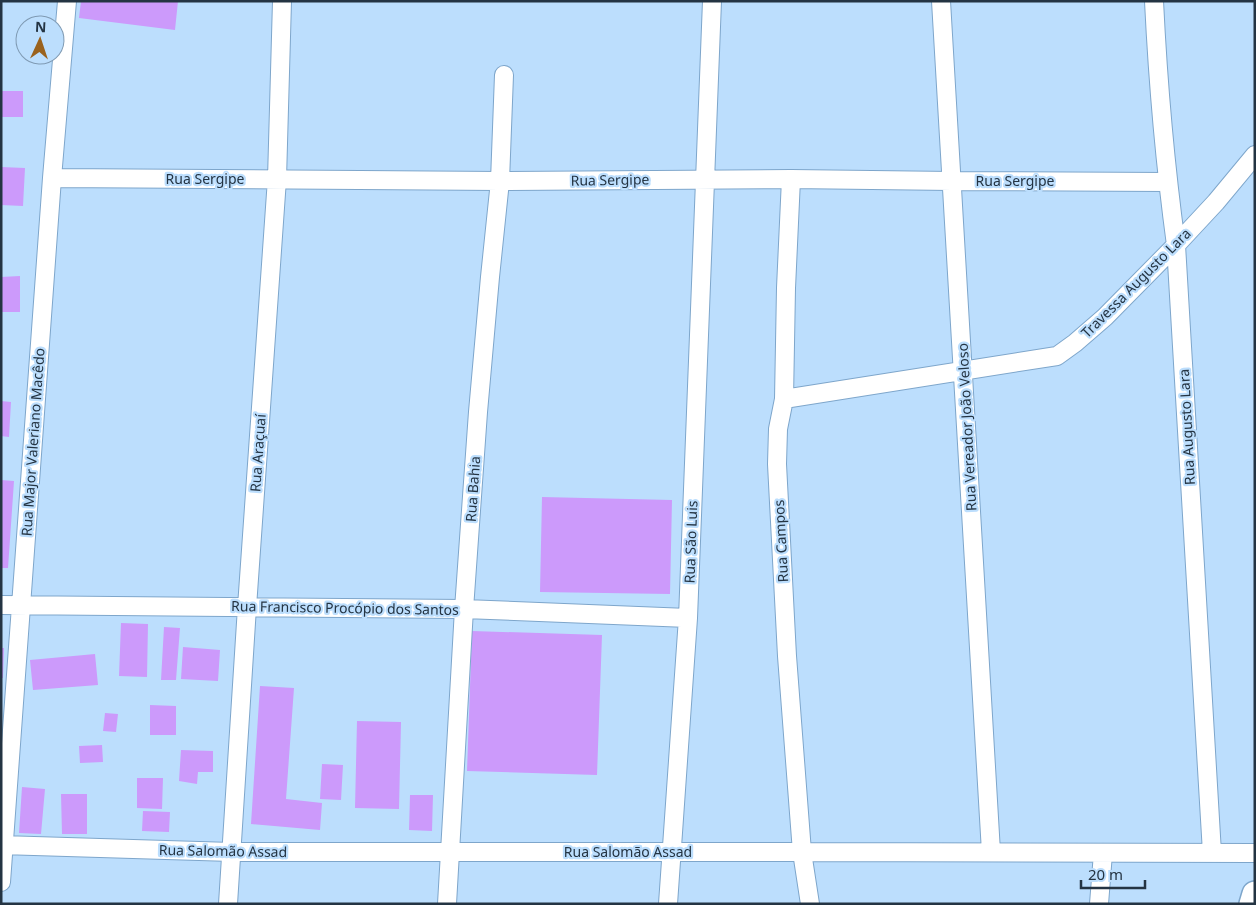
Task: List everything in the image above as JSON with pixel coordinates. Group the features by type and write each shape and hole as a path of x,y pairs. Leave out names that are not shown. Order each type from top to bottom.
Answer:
{"street":[{"name":"Rua Major Valeriano Macêdo","path":"1,882 52,178 67,1"},
{"name":"Rua Araçuaí","path":"228,904 277,179 282,1"},
{"name":"Rua São Luis","path":"668,904 688,618 712,1"},
{"name":"Rua Vereador João Veloso","path":"941,1 991,852"},
{"name":"Rua Augusto Lara","path":"1154,1 1168,182 1176,245 1212,853"},
{"name":"Rua Bahia","path":"447,904 464,609 478,412 500,181 504,74"},
{"name":"Travessa Augusto Lara","path":"784,399 1057,356 1076,343 1105,317 1176,245 1255,156"},
{"name":"Rua Sergipe","path":"52,178 500,181 791,178 1168,182"},
{"name":"Rua Campos","path":"791,178 786,288 784,399 778,429 777,464 787,656 802,852 810,904"},
{"name":"Rua Francisco Procópio dos Santos","path":"1,605 464,609 688,618"},
{"name":"Rua Salomão Assad","path":"3,846 232,852 1255,853"},
{"path":"1098,904 1103,853"},
{"path":"1252,904 1255,894"}],"building":[{"path":"81,1 178,1 175,30 79,18"},
{"path":"1,91 23,91 23,117 1,117"},
{"path":"1,167 25,168 23,206 1,205"},
{"path":"20,276 20,312 1,312 1,277"},
{"path":"1,401 11,402 9,437 1,436"},
{"path":"1,480 14,481 8,568 1,568"},
{"path":"542,497 672,500 670,594 540,592"},
{"path":"121,623 148,624 147,677 119,676"},
{"path":"164,627 180,628 176,680 161,680"},
{"path":"472,631 602,635 597,775 467,771"},
{"path":"183,647 220,650 218,681 181,679"},
{"path":"1,648 4,648 3,678 1,678"},
{"path":"95,654 98,685 33,690 30,660"},
{"path":"260,686 294,688 286,799 322,803 320,830 251,824"},
{"path":"150,705 176,706 176,735 150,735"},
{"path":"105,713 118,714 116,732 103,731"},
{"path":"357,721 401,722 399,809 355,808"},
{"path":"102,745 103,762 80,763 79,746"},
{"path":"181,750 213,751 213,772 198,772 197,784 179,781"},
{"path":"322,764 343,765 341,800 320,799"},
{"path":"137,778 163,778 162,809 137,808"},
{"path":"22,787 45,789 41,834 19,833"},
{"path":"61,794 87,794 87,834 62,834"},
{"path":"410,795 433,795 432,831 409,830"},
{"path":"143,811 170,812 169,832 142,831"}]}
